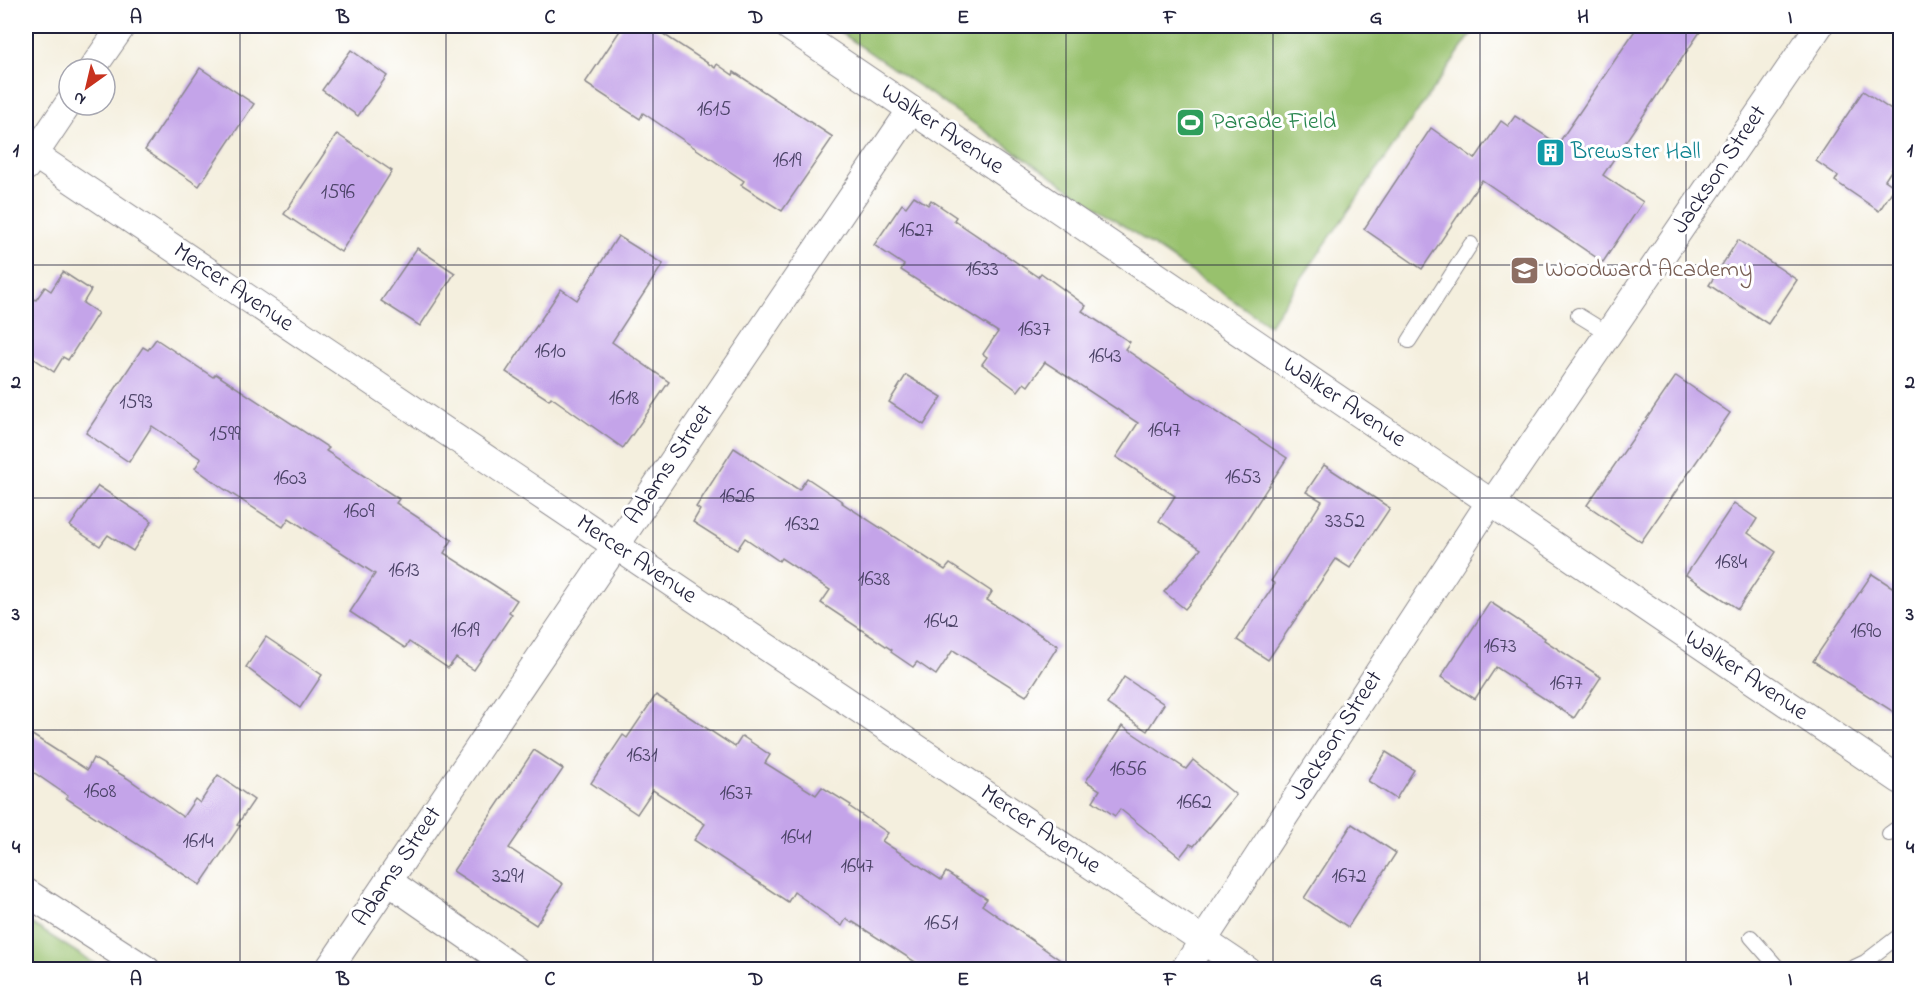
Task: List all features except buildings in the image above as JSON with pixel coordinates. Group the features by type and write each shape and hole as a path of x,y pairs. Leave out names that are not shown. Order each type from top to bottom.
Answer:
{"street":[{"path":"100,57 122,26"},
{"name":"Walker Avenue","path":"788,26 1495,497 1900,780"},
{"name":"Jackson Street","path":"1184,969 1495,497 1819,26"},
{"name":"Adams Street","path":"328,969 911,110"},
{"path":"28,157 58,117"},
{"name":"Mercer Avenue","path":"28,157 1247,969"},
{"path":"388,881 516,969"},
{"path":"26,892 147,969"}],"lane":[{"path":"1409,341 1471,244"},
{"path":"1578,315 1609,334"},
{"path":"1848,969 1865,962 1900,935"},
{"path":"1751,937 1777,968"}],"green space":[{"name":"Parade Field","path":"831,26 1477,26 1269,325"},
{"path":"26,920 103,969 26,969"}],"place":[{"name":"Parade Field","path":"1191,122"},
{"name":"Brewster Hall","path":"1550,152"},
{"name":"Woodward Academy","path":"1524,270"}]}
